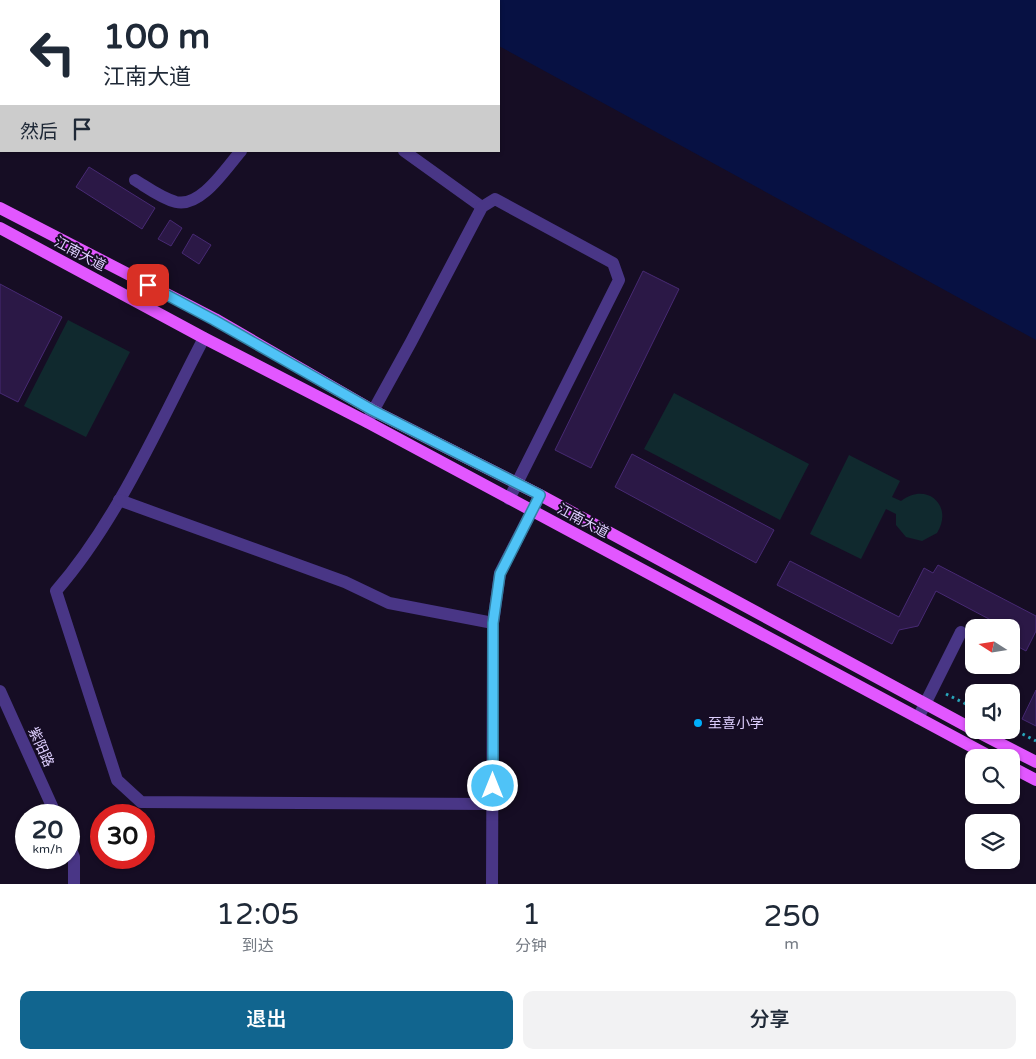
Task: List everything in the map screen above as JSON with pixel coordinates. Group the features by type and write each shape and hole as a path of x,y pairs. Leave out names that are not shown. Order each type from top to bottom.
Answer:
{"main road":[{"name":"江南大道","path":"0,208 214,320 369,416 509,499 976,749"},
{"name":"江南大道","path":"0,228 204,338 540,495 965,725"},
{"name":"江南大道","path":"991,739 1036,762"},
{"path":"1020,772 1036,780"}],"street":[{"path":"135,180 163,197 178,202 190,202 203,195 240,152"},
{"path":"405,152 482,207"},
{"path":"369,416 411,342 482,207 495,200 613,263 619,280 509,499"},
{"path":"204,338 119,500 83,561 56,591 117,780 141,802 493,804"},
{"path":"492,884 493,623 500,574 540,495"},
{"path":"119,500 345,582 389,602 493,623"},
{"path":"918,718 961,632"},
{"name":"紫阳路","path":"0,691 51,804"},
{"path":"74,869 74,884"}],"path":[{"path":"1020,732 1036,740"}],"green space":[{"path":"68,320 130,352 86,437 24,406"},
{"path":"674,393 809,464 780,520 644,449"},
{"path":"849,455 900,481 892,497 901,501 920,494 928,495 935,499 940,506 942,514 937,533 922,541 906,537 896,525 896,514 886,509 861,559 810,534"}],"shaded area":[{"path":"500,0 1036,0 1036,340 500,47"}],"building":[{"path":"89,167 155,208 142,229 76,187"},
{"path":"170,220 182,228 171,246 158,239"},
{"path":"193,234 211,245 199,264 182,253"},
{"path":"643,271 679,289 591,468 555,450"},
{"path":"0,284 62,317 18,402 0,393"},
{"path":"632,454 774,530 756,563 615,487"},
{"path":"790,561 899,617 924,568 933,573 938,565 1036,616 1036,631 1026,651 1020,648 1020,619 989,619 936,591 918,626 899,630 892,644 777,585"},
{"path":"1036,690 1036,726 1022,719"}],"place":[{"name":"至喜小学","path":"698,723"}],"route":[{"path":"148,285 214,320 372,410 540,495 500,574 493,623 493,786"}]}
